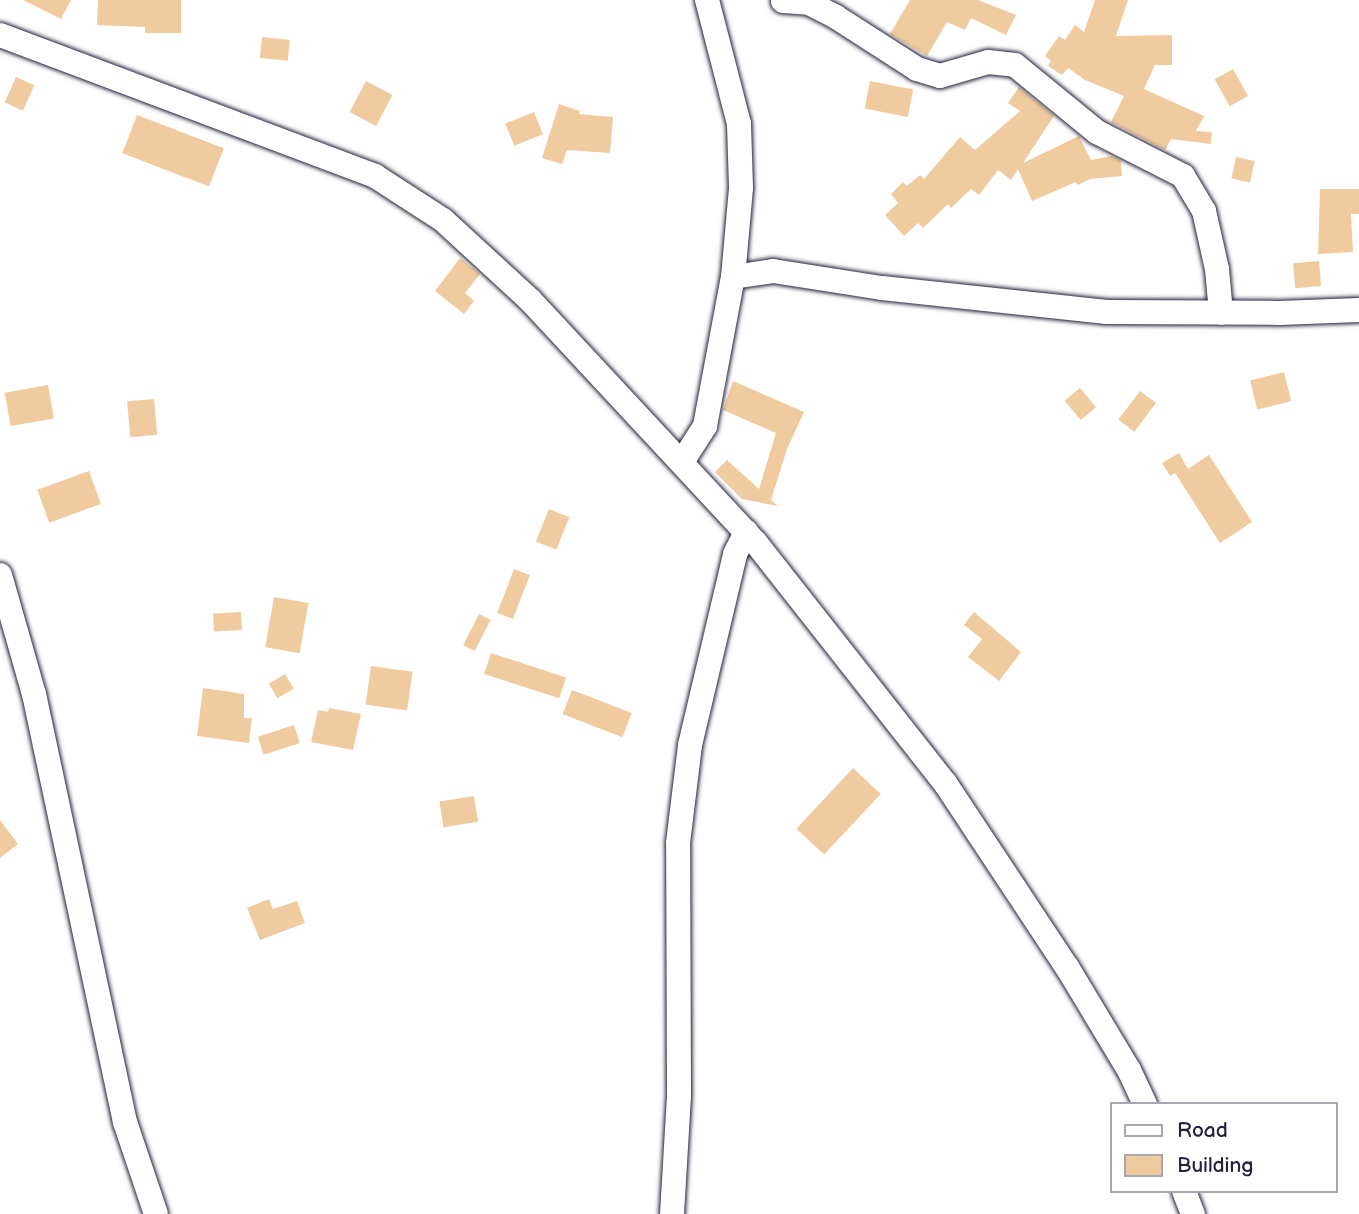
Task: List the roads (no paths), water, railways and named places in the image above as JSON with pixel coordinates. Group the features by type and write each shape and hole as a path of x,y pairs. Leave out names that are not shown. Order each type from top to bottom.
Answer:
{"street":[{"path":"682,462 705,426 733,277 741,188 739,124 707,0"},
{"path":"772,1 809,3 836,17 917,69 940,76 988,61 1015,65 1097,132 1183,176 1204,211 1217,269 1220,313"},
{"path":"0,35 375,176 443,220 530,299 746,532 945,783 1067,967 1129,1070 1144,1102"},
{"path":"733,277 773,271 882,288 1107,312 1359,310"},
{"path":"672,1214 679,1096 678,843 690,745 735,554 746,532"},
{"path":"0,575 34,694 125,1122 156,1214"},
{"path":"1185,1193 1193,1214"}]}
